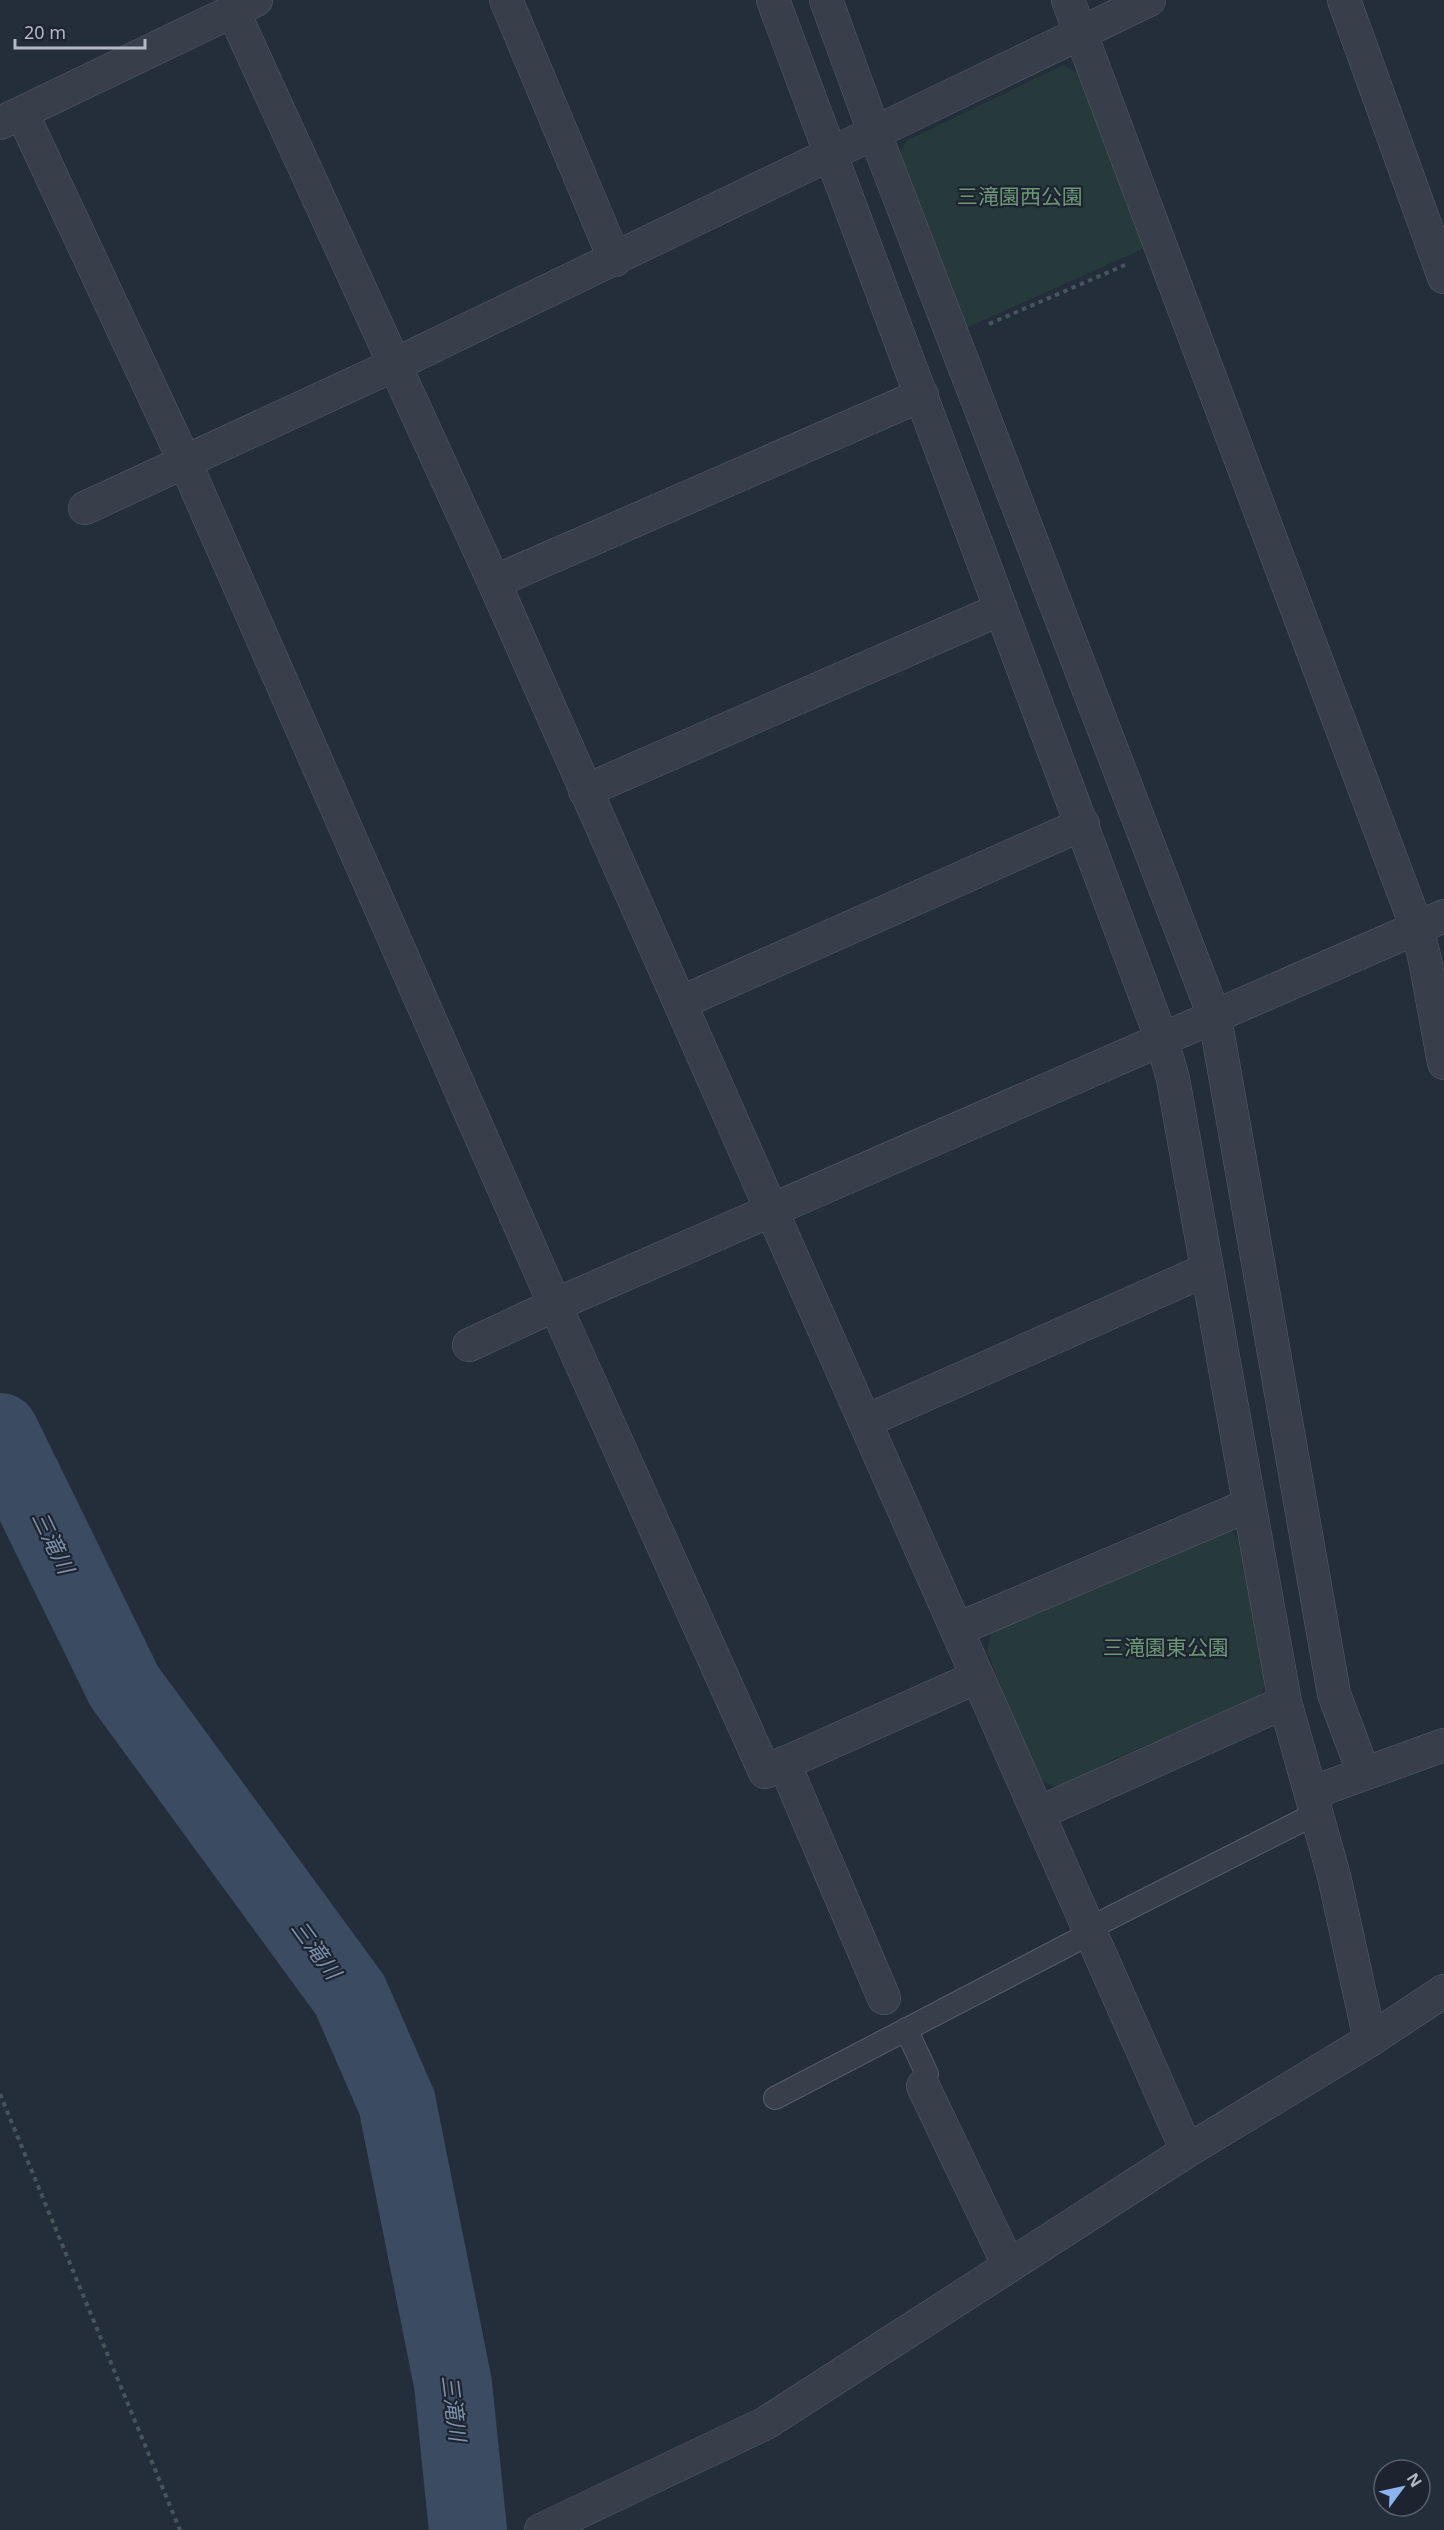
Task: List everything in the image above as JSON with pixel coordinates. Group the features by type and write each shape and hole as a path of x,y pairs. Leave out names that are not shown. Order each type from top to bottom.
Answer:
{"street":[{"path":"506,0 615,260"},
{"path":"774,0 1162,1040 1173,1079 1285,1702 1334,1876 1370,2040"},
{"path":"826,0 875,134 1215,1018 1334,1694 1364,1774"},
{"path":"1068,0 1161,249 1430,922 1425,960 1444,1063"},
{"path":"85,508 615,260 1149,0"},
{"path":"1344,0 1444,277"},
{"path":"977,1677 765,1772 555,1305 185,462 11,118 245,5 396,364 866,1421 1187,2151"},
{"path":"494,582 922,395"},
{"path":"585,791 1001,609"},
{"path":"680,1003 1083,824"},
{"path":"468,1345 1430,922"},
{"path":"866,1421 1206,1270"},
{"path":"958,1629 1249,1505"},
{"path":"1039,1813 1285,1702"},
{"path":"1314,1803 1364,1774 1444,1744"},
{"path":"784,1763 884,1998"},
{"path":"541,2530 766,2423 1187,2151 1370,2040 1444,1991"},
{"path":"923,2086 1009,2266"}],"lane":[{"path":"775,2098 1091,1931 1314,1803"},
{"path":"906,2030 927,2074 923,2086"}],"path":[{"path":"954,340 1161,249"},
{"path":"0,2094 180,2530"}],"green space":[{"name":"三滝園西公園","path":"1063,65 1082,76 1143,249 964,329 899,157 906,141"},
{"name":"三滝園東公園","path":"1229,1529 1239,1539 1265,1683 1260,1699 1113,1759 1061,1789 1037,1779 987,1651 992,1631"}],"waterway":[{"name":"三滝川","path":"0,1432 124,1686 350,1995 397,2103 453,2384 468,2530"}]}
